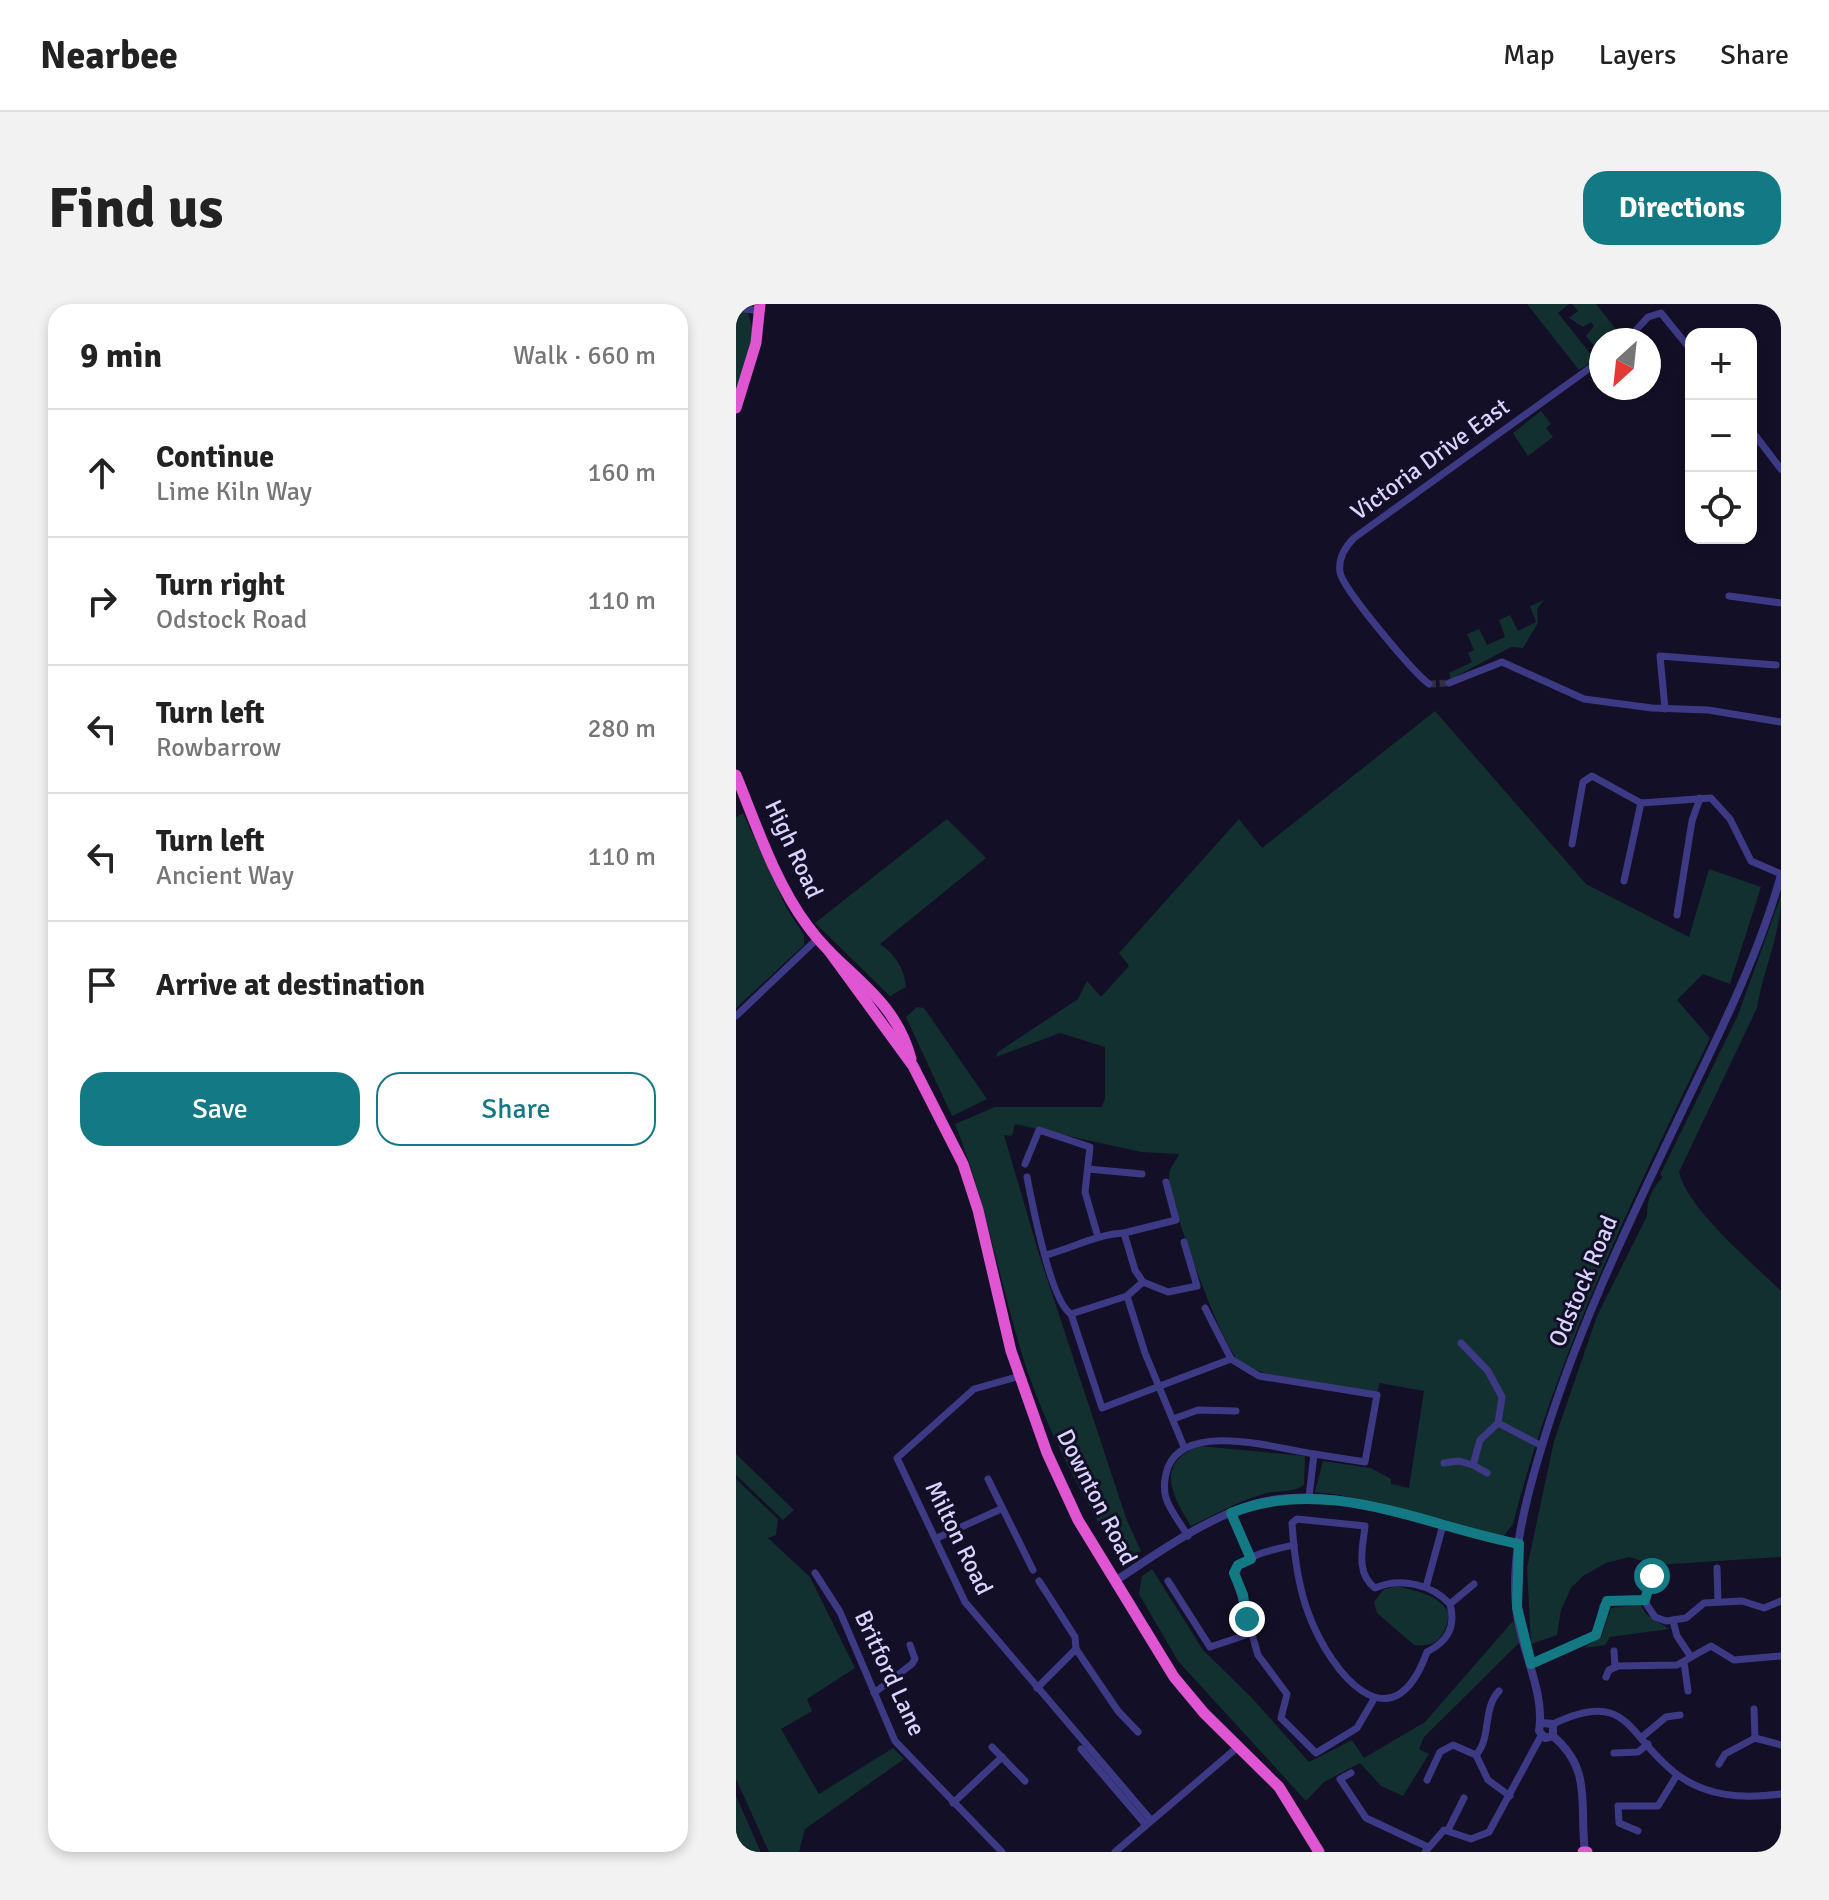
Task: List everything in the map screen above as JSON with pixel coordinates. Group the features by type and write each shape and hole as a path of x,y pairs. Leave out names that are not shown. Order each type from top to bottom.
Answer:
{"highway":[{"path":"736,408 753,353 761,308"},
{"name":"High Road","path":"736,775 789,895 817,939"},
{"name":"Downton Road","path":"817,939 913,1066 950,1137 974,1194 1002,1319 1052,1467 1115,1581 1174,1677 1279,1787 1319,1852"}],"street":[{"path":"736,308 761,308"},
{"path":"1638,328 1648,317 1661,313 1685,343"},
{"name":"Victoria Drive East","path":"1429,684 1402,658 1344,586 1339,566 1345,548 1354,538 1589,369"},
{"path":"1757,438 1781,469"},
{"path":"1729,596 1781,603"},
{"path":"1665,709 1660,656 1776,665"},
{"path":"1449,683 1502,662 1570,695 1665,709 1708,710 1781,722"},
{"path":"1572,844 1585,779 1596,777 1641,803 1711,798 1722,808 1751,861 1781,874"},
{"path":"1677,915 1692,821 1700,798"},
{"path":"1624,881 1641,803"},
{"name":"Odstock Road","path":"1448,1830 1471,1839 1489,1832 1510,1796 1530,1750 1541,1736 1539,1729 1542,1723 1517,1607 1519,1544 1542,1446 1591,1305 1730,1011 1781,874"},
{"path":"736,1016 817,939"},
{"path":"1025,1164 1039,1130 1090,1147 1085,1192 1098,1237"},
{"path":"1088,1169 1142,1174"},
{"path":"1027,1177 1046,1255 1062,1303 1071,1314 1102,1408 1231,1359"},
{"path":"1166,1182 1180,1229"},
{"path":"1046,1255 1090,1243 1098,1237 1176,1220"},
{"path":"1124,1233 1135,1270 1143,1282 1168,1292 1197,1287 1184,1242"},
{"path":"1071,1314 1127,1296 1143,1282"},
{"path":"1127,1296 1145,1353 1184,1447"},
{"path":"1188,1536 1167,1500 1164,1487 1170,1463 1184,1447 1205,1440 1365,1462 1377,1395 1259,1376 1231,1359 1205,1308"},
{"path":"1463,1346 1488,1371 1502,1397 1498,1423 1480,1440 1473,1465"},
{"name":"Milton Road","path":"1020,1376 974,1389 897,1458 965,1602 1148,1822"},
{"path":"1173,1419 1198,1410 1236,1411"},
{"path":"1498,1423 1542,1446"},
{"path":"1309,1497 1314,1454"},
{"path":"1444,1463 1459,1461 1487,1473"},
{"path":"988,1479 1033,1570"},
{"path":"1115,1581 1231,1513 1271,1500 1309,1497 1519,1544"},
{"path":"937,1538 1001,1509"},
{"path":"1231,1513 1251,1559"},
{"path":"1297,1519 1323,1520 1365,1526 1361,1563 1369,1584 1375,1588 1397,1581 1426,1587 1450,1604 1452,1629 1445,1640 1427,1652 1417,1678 1401,1694 1382,1701 1374,1699 1357,1687 1331,1657 1309,1617 1292,1523 1297,1519"},
{"path":"1426,1587 1443,1525"},
{"path":"1294,1545 1238,1565 1234,1573 1243,1595 1249,1634 1258,1655 1287,1694 1281,1718 1315,1753 1357,1728 1374,1699"},
{"path":"1717,1568 1718,1602"},
{"name":"Britford Lane","path":"815,1573 840,1612 895,1741 1002,1852"},
{"path":"1652,1576 1645,1600 1655,1617 1673,1621 1687,1617 1702,1604 1742,1601 1764,1608 1781,1601"},
{"path":"1039,1581 1075,1637 1076,1649 1118,1711 1138,1732"},
{"path":"1168,1581 1210,1647 1249,1634"},
{"path":"1450,1604 1474,1584"},
{"path":"1531,1664 1596,1635 1607,1601 1645,1600"},
{"path":"1673,1621 1687,1660 1688,1691"},
{"path":"874,1693 912,1664 915,1659 910,1645"},
{"path":"1606,1677 1615,1667 1687,1660 1711,1646 1734,1660 1781,1656"},
{"path":"1037,1688 1076,1649"},
{"path":"1614,1651 1615,1667"},
{"path":"1476,1755 1484,1744 1491,1699 1499,1691"},
{"path":"1754,1709 1755,1738"},
{"path":"1542,1723 1553,1724 1582,1712 1602,1711 1625,1720 1677,1775 1722,1795 1781,1794"},
{"path":"1642,1737 1666,1717 1680,1715"},
{"path":"1553,1724 1553,1736"},
{"path":"1541,1736 1553,1736 1571,1752 1579,1769 1585,1852"},
{"path":"1719,1764 1725,1754 1755,1738 1781,1745"},
{"path":"1614,1753 1638,1752 1648,1744"},
{"path":"1427,1780 1440,1752 1453,1745 1476,1755 1488,1780 1510,1796"},
{"path":"1115,1852 1239,1746"},
{"path":"992,1747 1025,1781"},
{"path":"1081,1749 1148,1822"},
{"path":"953,1803 1002,1757"},
{"path":"1351,1773 1336,1781 1366,1818 1427,1850 1440,1832 1448,1830 1464,1798"},
{"path":"1638,1831 1619,1823 1618,1806 1658,1806 1677,1775"},
{"path":"1127,1843 1130,1852"}],"green space":[{"path":"1527,304 1569,304 1558,313 1589,352 1589,364 1579,370"},
{"path":"1572,304 1596,304 1615,328 1592,328 1591,322 1583,327 1569,318 1578,311"},
{"path":"736,311 748,312 754,335 736,394"},
{"path":"1541,411 1551,424 1546,428 1553,437 1528,456 1513,433"},
{"path":"1544,600 1537,609 1538,623 1523,648 1511,647 1451,679 1449,673 1472,662 1468,653 1474,650 1467,634 1479,629 1487,645 1505,637 1499,620 1510,615 1518,631 1536,622 1530,606"},
{"path":"1435,711 1586,884 1689,937 1709,869 1761,887 1730,984 1703,974 1677,1000 1710,1038 1653,1156 1575,1336 1531,1460 1513,1524 1503,1537 1340,1495 1315,1492 1323,1461 1371,1468 1391,1479 1391,1484 1409,1488 1424,1391 1380,1383 1377,1392 1306,1382 1268,1374 1240,1362 1221,1331 1177,1213 1169,1176 1179,1154 1141,1152 1015,1124 1012,1136 1004,1135 1039,1254 1126,1518 1141,1551 1122,1565 1066,1461 1030,1379 975,1180 955,1124 995,1107 1102,1107 1105,1098 1105,1047 1060,1033 996,1057 998,1052 1078,999 1087,981 1101,997 1129,966 1119,953 1239,819 1262,848"},
{"path":"743,813 787,909 804,935 804,945 736,1008 736,817"},
{"path":"947,819 986,858 880,944 898,962 905,980 906,987 890,996 815,923"},
{"path":"1781,896 1778,925 1757,1008 1679,1172 1685,1187 1708,1219 1781,1291 1781,1557 1656,1565 1629,1557 1606,1563 1583,1576 1571,1588 1561,1610 1557,1635 1531,1644 1527,1568 1554,1441 1597,1316 1647,1216 1650,1195 1663,1177 1660,1175 1738,1015"},
{"path":"917,1007 924,1008 987,1099 952,1116 906,1017"},
{"path":"1200,1446 1305,1456 1304,1485 1247,1499 1191,1526 1173,1492 1172,1471 1177,1461"},
{"path":"736,1454 794,1510 783,1520 736,1475"},
{"path":"736,1479 778,1519 776,1535 768,1538 810,1577 855,1668 807,1699 812,1711 781,1729 819,1794 893,1748 904,1759 805,1829 799,1852 769,1852 736,1779"},
{"path":"1152,1569 1203,1650 1251,1697 1309,1762 1352,1740 1364,1758 1425,1722 1513,1621 1520,1642 1424,1737 1419,1749 1429,1754 1403,1796 1381,1786 1360,1763 1324,1782 1306,1801 1178,1661 1139,1594 1142,1576"},
{"path":"1396,1586 1433,1597 1449,1613 1443,1634 1434,1642 1414,1645 1377,1613 1374,1602 1383,1590"},
{"path":"1640,1604 1646,1614 1669,1629 1610,1637 1605,1645 1584,1648 1602,1636 1611,1608"},
{"path":"736,1796 760,1850 760,1852 736,1852"}],"tunnel":[{"path":"1429,684 1449,683"}],"route":[{"path":"1247,1619 1243,1595 1234,1573 1238,1565 1251,1559 1231,1513 1285,1498 1339,1501 1519,1544 1517,1607 1531,1664 1596,1635 1607,1601 1645,1600 1652,1576"}]}
